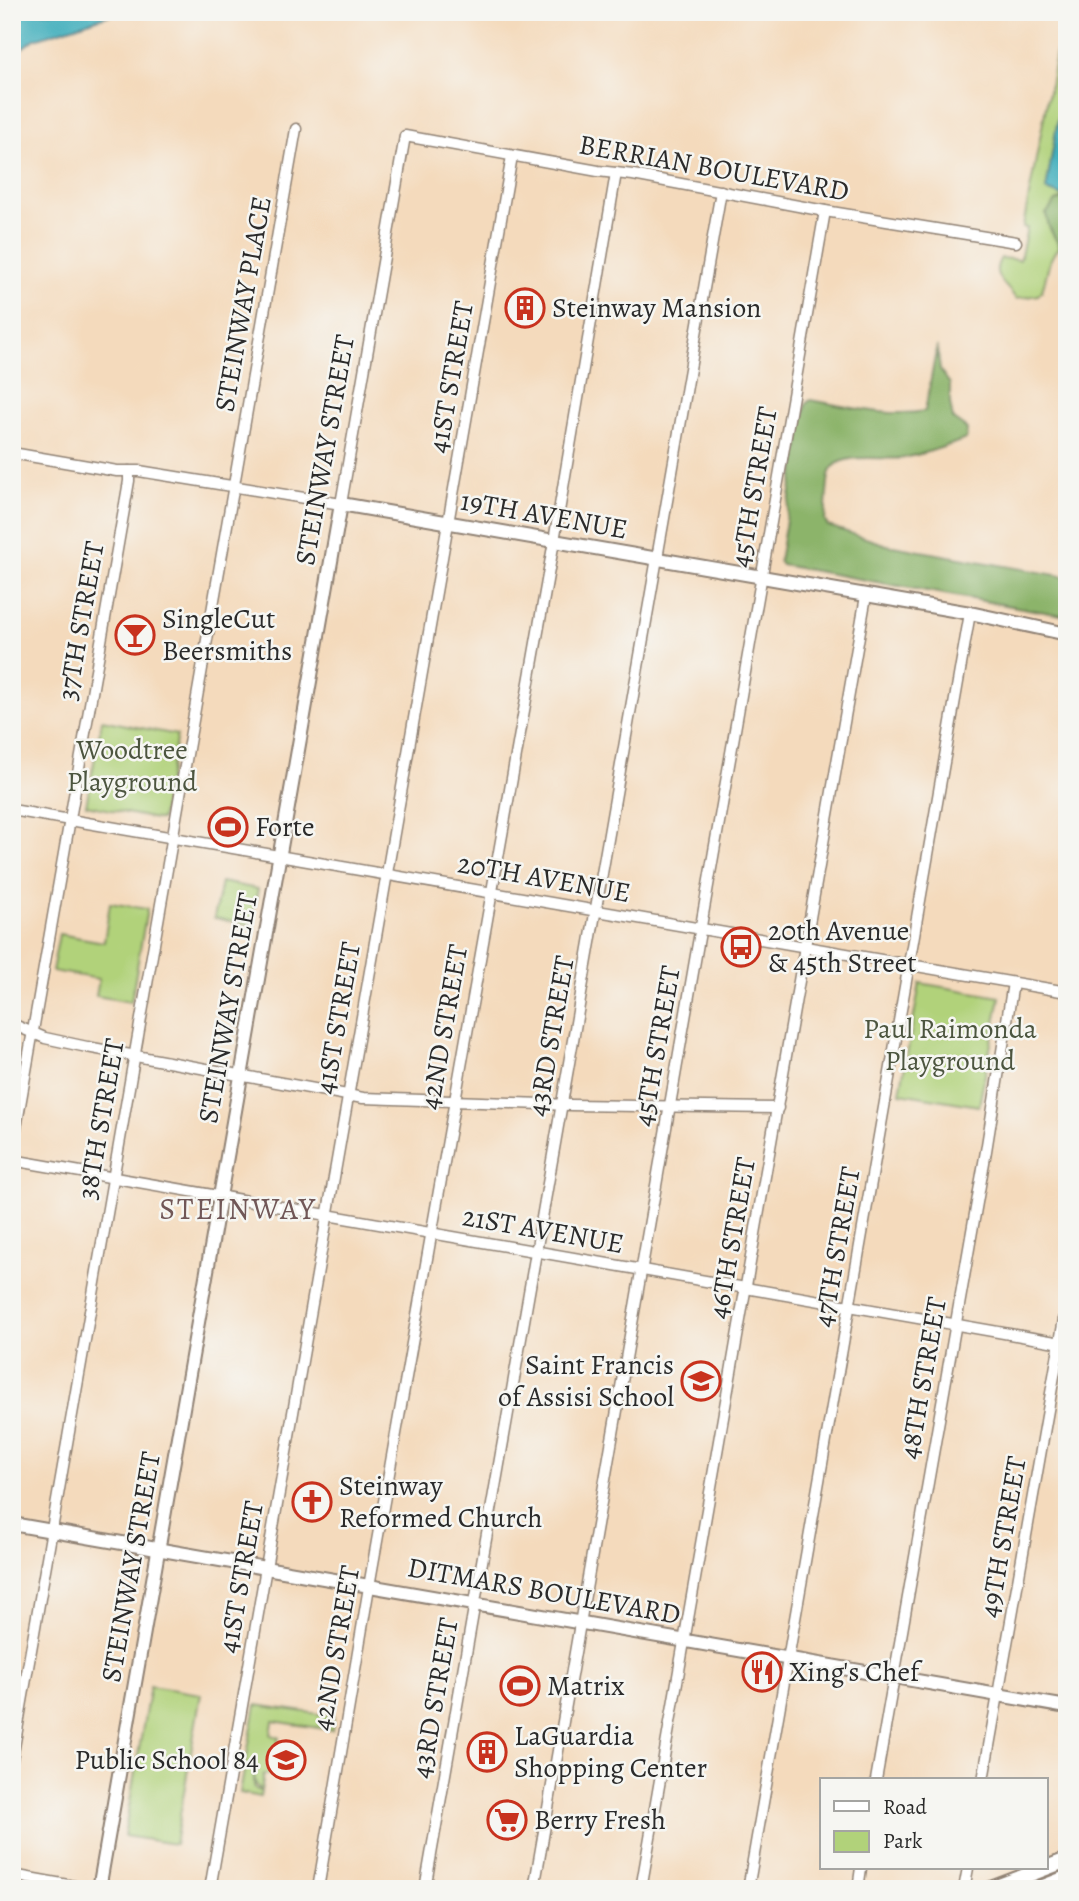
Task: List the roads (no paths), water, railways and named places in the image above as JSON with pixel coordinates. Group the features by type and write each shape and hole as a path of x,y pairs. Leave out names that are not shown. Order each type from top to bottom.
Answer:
{"highway":[{"path":"1044,1889 1067,1880"}],"main road":[{"path":"1048,1867 1067,1860"},
{"path":"991,1889 1041,1870"}],"street":[{"name":"STEINWAY PLACE","path":"234,487 296,129"},
{"name":"BERRIAN BOULEVARD","path":"405,136 598,172 1016,242"},
{"name":"STEINWAY STREET","path":"99,1889 405,136"},
{"name":"41ST STREET","path":"210,1889 512,156"},
{"name":"42ND STREET","path":"318,1889 616,173"},
{"name":"43RD STREET","path":"425,1889 721,191"},
{"name":"45TH STREET","path":"534,1889 824,211"},
{"name":"19TH AVENUE","path":"12,453 341,504 970,613 1067,634"},
{"name":"37TH STREET","path":"12,1151 129,471"},
{"name":"38TH STREET","path":"12,1759 234,487"},
{"name":"46TH STREET","path":"641,1889 866,596"},
{"name":"47TH STREET","path":"748,1889 970,613"},
{"name":"20TH AVENUE","path":"12,810 1067,992"},
{"name":"48TH STREET","path":"876,1778 1013,983"},
{"path":"12,1024 45,1038 363,1098 778,1108"},
{"name":"21ST AVENUE","path":"12,1160 1063,1344"},
{"name":"49TH STREET","path":"983,1778 1063,1344 1067,1302"},
{"name":"DITMARS BOULEVARD","path":"12,1524 1067,1707"},
{"path":"858,1889 862,1870"},
{"path":"964,1889 968,1870"},
{"path":"12,1875 90,1889"}],"water":[{"path":"12,12 119,12 35,39 12,55"},
{"path":"1067,65 1067,197 1046,190"}],"place":[{"name":"Steinway Mansion","path":"525,308"},
{"name":"SingleCut Beersmiths","path":"135,635"},
{"name":"Forte","path":"228,827"},
{"name":"20th Avenue & 45th Street","path":"741,947"},
{"name":"Saint Francis of Assisi School","path":"701,1381"},
{"name":"Steinway Reformed Church","path":"312,1502"},
{"name":"Xing's Chef","path":"762,1672"},
{"name":"Matrix","path":"520,1686"},
{"name":"LaGuardia Shopping Center","path":"487,1752"},
{"name":"Public School 84","path":"286,1760"},
{"name":"Berry Fresh","path":"507,1820"}],"district":[{"name":"STEINWAY","path":"238,1209"}],"park label":[{"name":"Woodtree Playground","path":"132,766"},
{"name":"Paul Raimonda Playground","path":"950,1045"}]}
